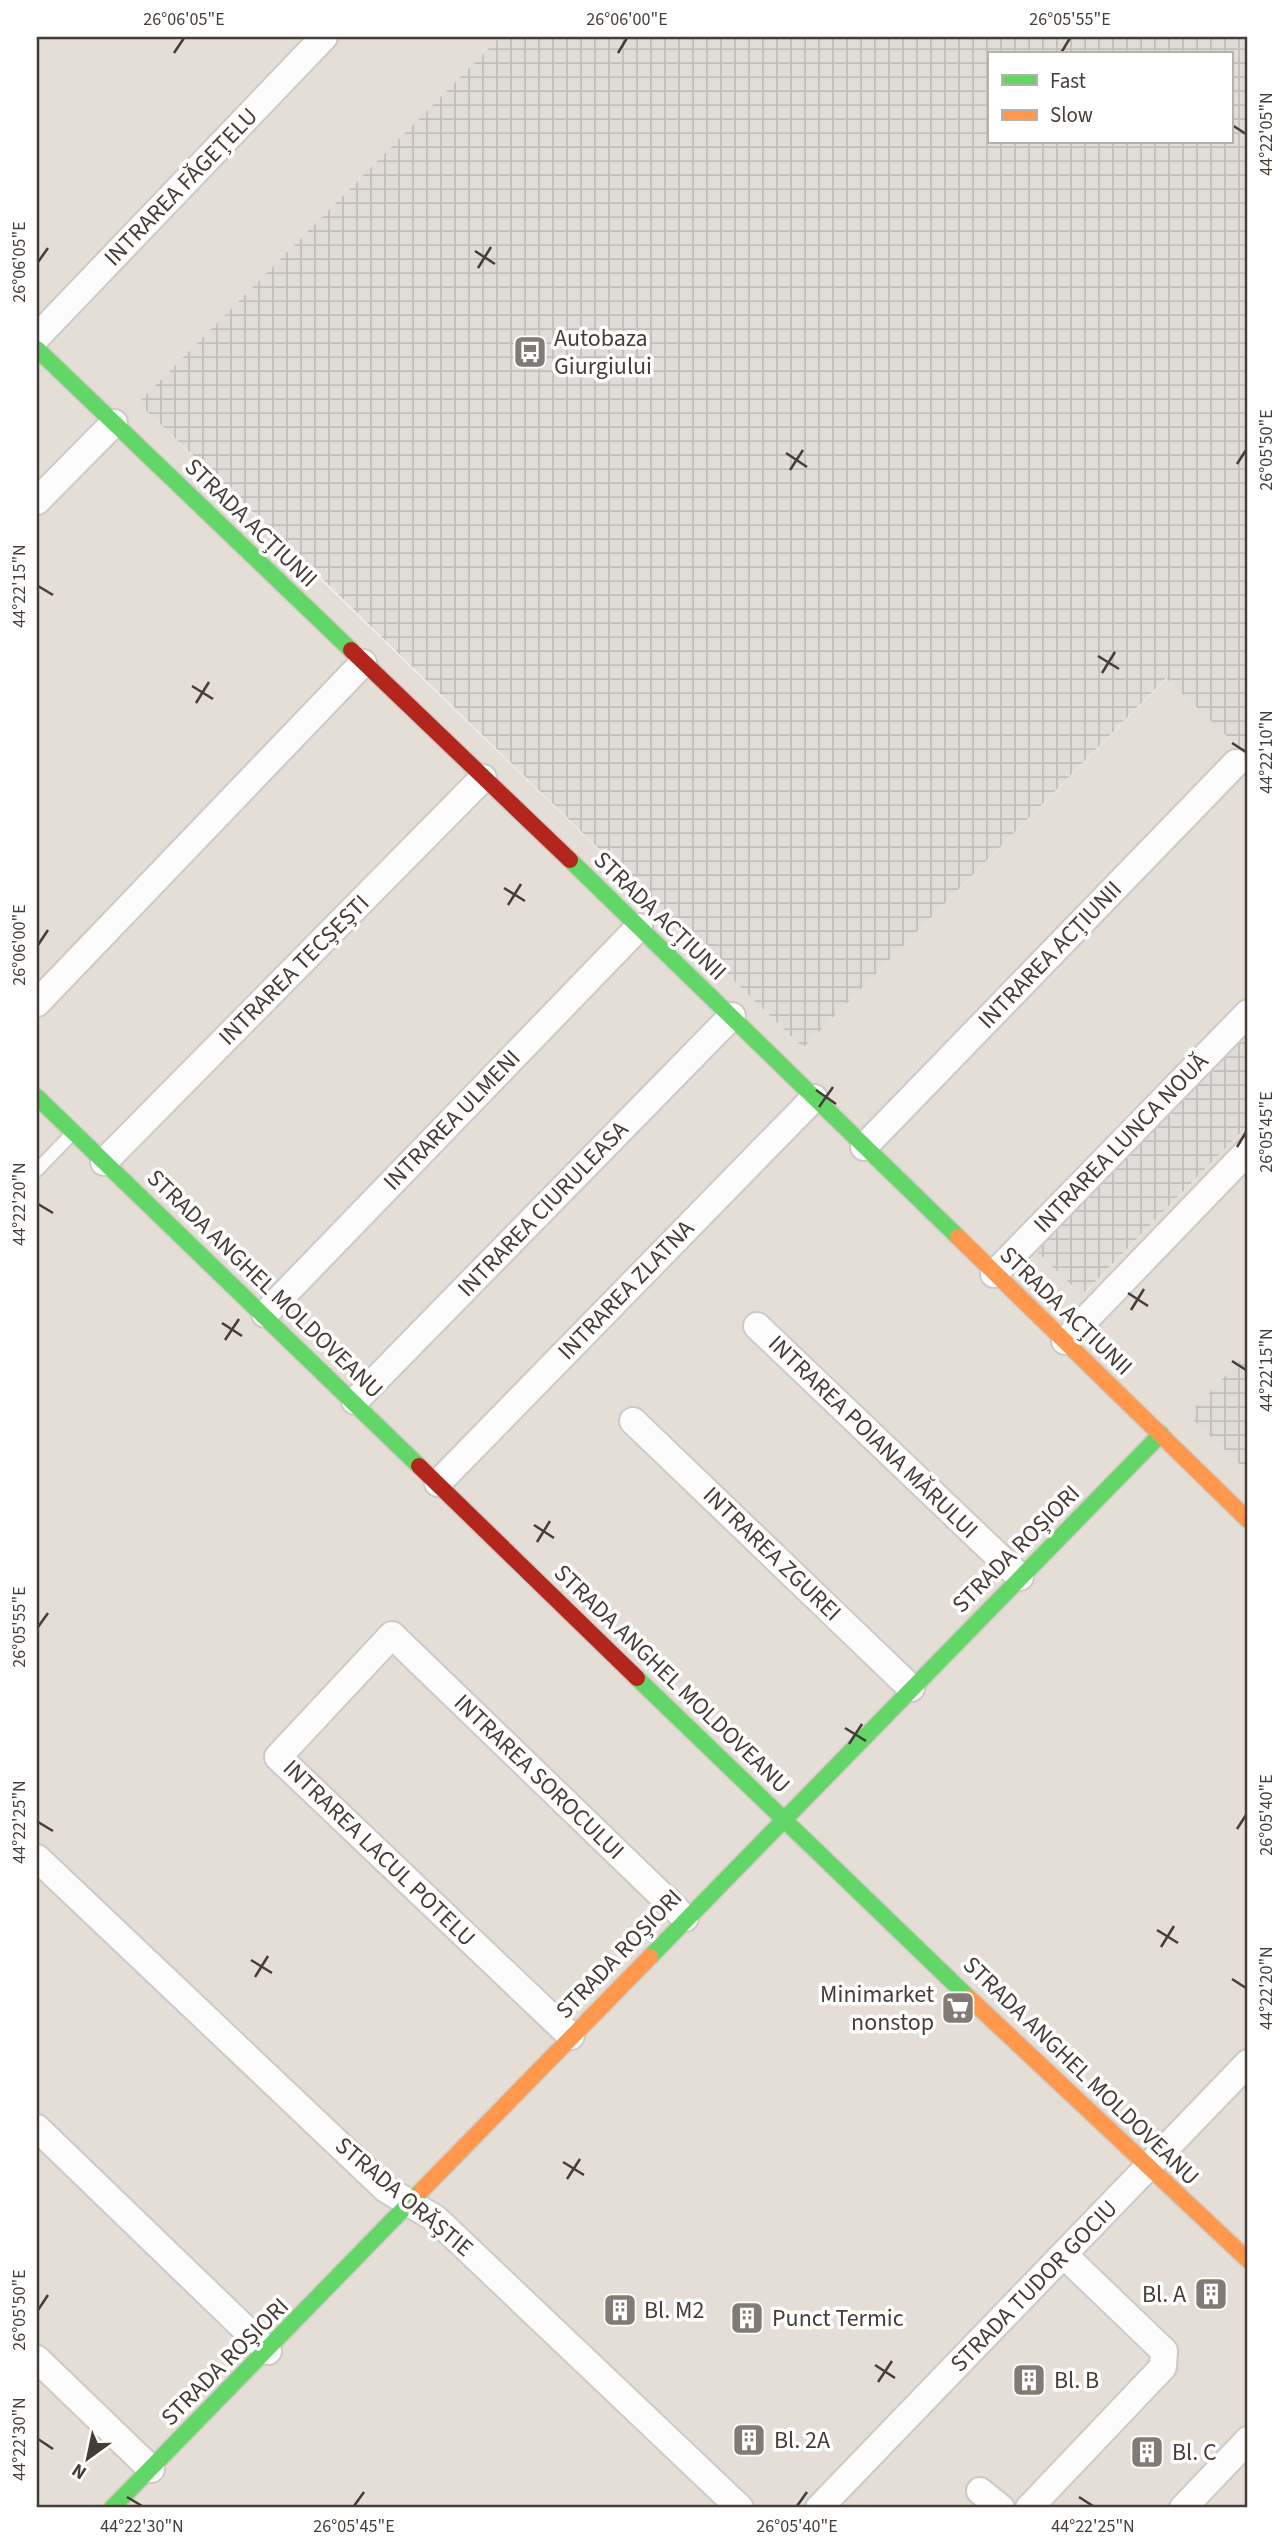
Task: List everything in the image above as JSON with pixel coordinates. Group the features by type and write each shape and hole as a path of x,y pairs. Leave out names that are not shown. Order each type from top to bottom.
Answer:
{"street":[{"name":"INTRAREA FĂGEȚELU","path":"37,337 324,37"},
{"name":"STRADA ACȚIUNII","path":"37,349 732,1016 1248,1520"},
{"path":"37,501 114,422"},
{"path":"37,1003 363,663"},
{"name":"INTRAREA ACȚIUNII","path":"864,1147 1236,763"},
{"name":"INTRAREA TECȘEȘTI","path":"104,1162 483,778"},
{"name":"INTRAREA ULMENI","path":"265,1314 639,927"},
{"name":"INTRAREA LUNCA NOUĂ","path":"994,1274 1248,1013"},
{"name":"INTRAREA CIURULEASA","path":"355,1401 732,1016"},
{"name":"STRADA ANGHEL MOLDOVEANU","path":"37,1097 265,1314 783,1818 1248,2260"},
{"name":"INTRAREA ZLATNA","path":"438,1483 814,1098"},
{"path":"1065,1341 1248,1151"},
{"name":"INTRAREA POIANA MĂRULUI","path":"757,1326 1020,1577"},
{"name":"INTRAREA ZGUREI","path":"633,1420 911,1688"},
{"name":"STRADA ROȘIORI","path":"112,2508 413,2204 571,2036 1161,1434"},
{"name":"INTRAREA LACUL POTELU","path":"392,1635 278,1756 571,2036"},
{"name":"INTRAREA SOROCULUI","path":"392,1635 685,1919"},
{"name":"STRADA ORĂȘTIE","path":"40,1869 386,2189 436,2219 740,2508"},
{"name":"STRADA TUDOR GOCIU","path":"819,2508 1248,2063"},
{"path":"37,2128 268,2351"},
{"path":"1029,2508 1166,2361 1164,2351 1064,2255"},
{"path":"37,2359 151,2469"},
{"path":"1183,2508 1248,2440"},
{"path":"980,2490 1001,2508"}],"lane":[{"path":"37,1170 74,1132"}],"shaded area":[{"path":"37,37 500,37 139,404 803,1048 1167,678 1248,756 1248,1025 1031,1246 1083,1295 1248,1125 1248,1352 1188,1415 1248,1472 1248,2508 37,2508"},
{"path":"500,37 1248,37 1248,756 1166,678 803,1048 303,560 138,403"},
{"path":"1248,1025 1248,1125 1082,1295 1031,1246"},
{"path":"1248,1352 1248,1472 1188,1415"}],"traffic: fast":[{"path":"37,349 351,650"},
{"path":"570,860 958,1237"},
{"path":"37,1097 419,1466"},
{"path":"650,1957 1161,1434"},
{"path":"637,1678 969,1998"},
{"path":"112,2508 422,2190"}],"traffic: slow":[{"path":"958,1237 1248,1520"},
{"path":"422,2190 650,1957"},
{"path":"969,1998 1248,2260"}],"traffic: jam":[{"path":"351,650 570,860"},
{"path":"419,1466 637,1678"}],"place":[{"name":"Autobaza Giurgiului","path":"530,352"},
{"name":"Minimarket nonstop","path":"958,2008"},
{"name":"Bl. A","path":"1211,2294"},
{"name":"Bl. M2","path":"620,2310"},
{"name":"Punct Termic","path":"747,2318"},
{"name":"Bl. B","path":"1029,2380"},
{"name":"Bl. 2A","path":"749,2440"},
{"name":"Bl. C","path":"1147,2452"}]}
